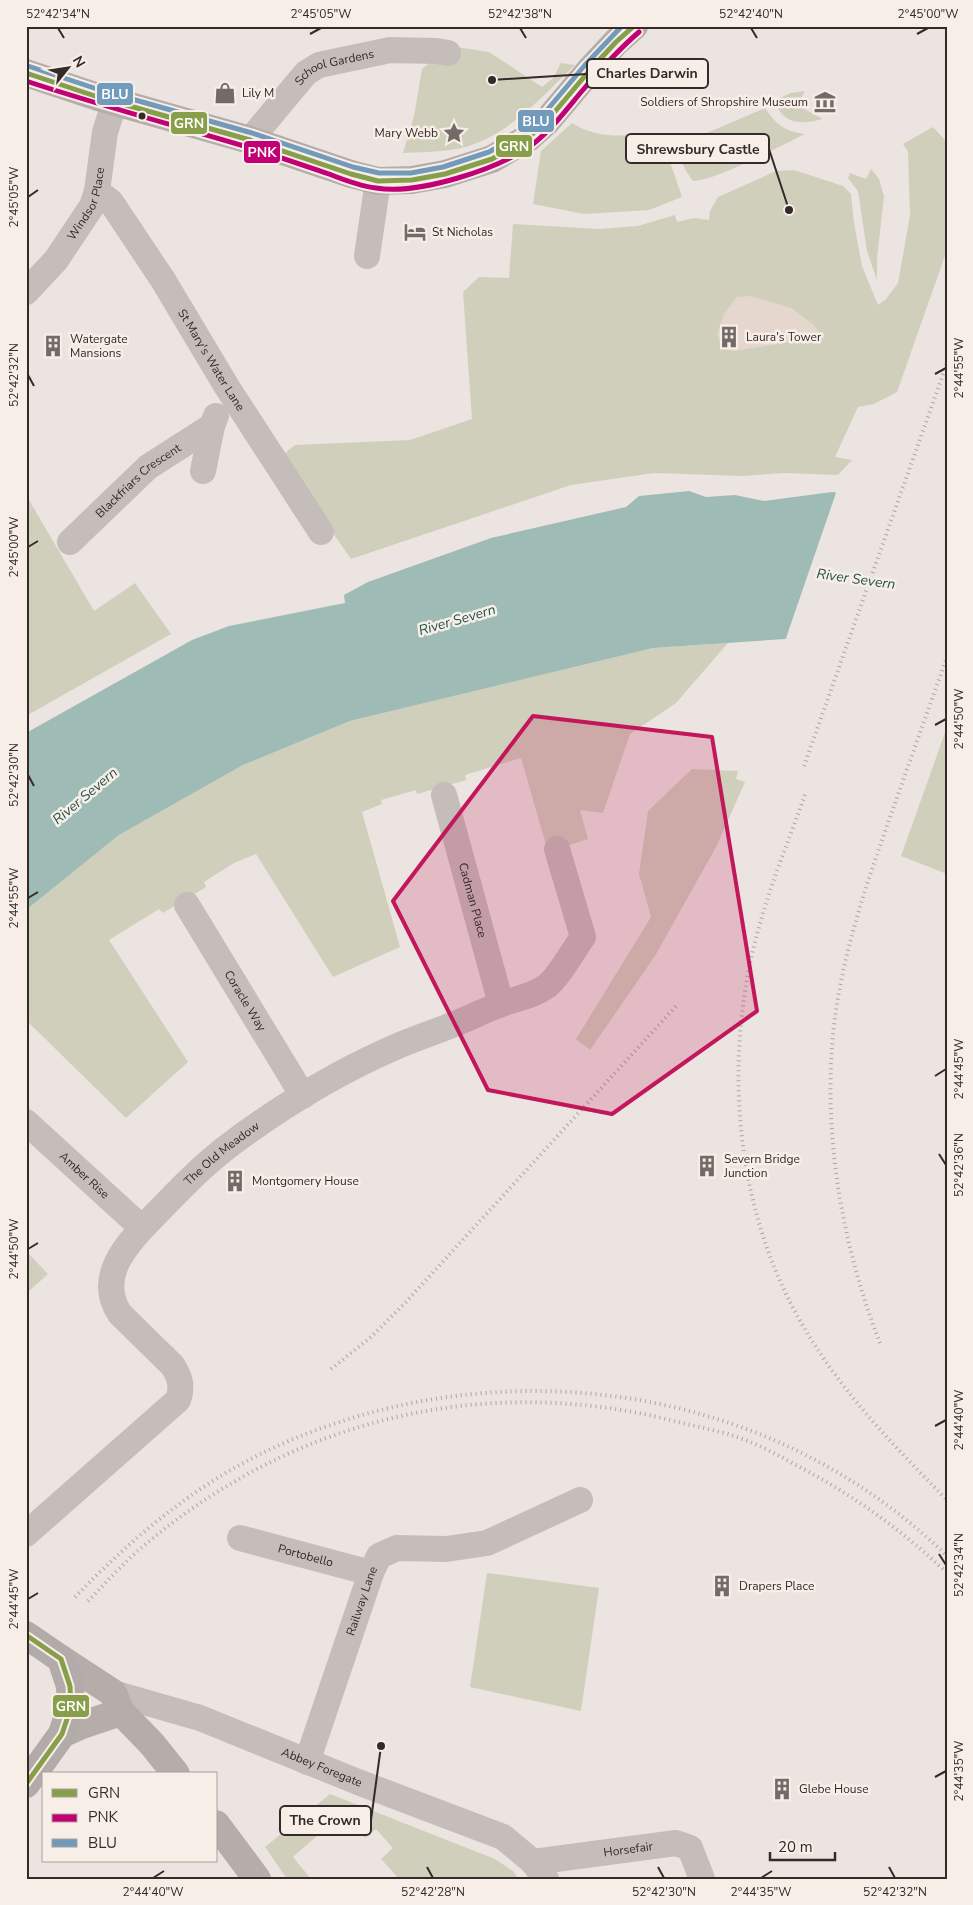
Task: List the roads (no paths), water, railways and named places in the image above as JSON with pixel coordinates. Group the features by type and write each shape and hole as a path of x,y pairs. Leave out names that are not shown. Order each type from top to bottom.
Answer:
{"main road":[{"name":"Abbey Foregate","path":"26,1635 61,1659"},
{"path":"26,1784 62,1734 71,1707 70,1686 61,1659"}],"street":[{"path":"26,73 114,101 250,140 351,174 378,181 412,180 444,174 492,159 528,138 548,122 590,70 634,26"},
{"name":"School Gardens","path":"250,140 306,74 319,65 390,50 448,53"},
{"name":"Windsor Place","path":"26,292 56,260 92,206 97,191 105,132 114,101"},
{"path":"367,256 378,181"},
{"name":"St Mary's Water Lane","path":"97,191 111,202 163,280 227,388 321,532"},
{"path":"202,471 212,426 227,388"},
{"name":"Blackfriars Crescent","path":"70,542 148,467 212,426"},
{"name":"Cadman Place","path":"444,795 501,1004"},
{"name":"The Old Meadow","path":"26,1534 178,1400 182,1389 176,1371 115,1307 113,1271 119,1256 142,1228 190,1179 226,1148 260,1123 332,1079 400,1045 501,1004 535,993 549,984 583,937 557,849"},
{"name":"Coracle Way","path":"187,905 303,1096"},
{"name":"Amber Rise","path":"26,1122 142,1228"},
{"name":"Railway Lane","path":"307,1762 371,1573 379,1556 397,1548 446,1549 487,1543 580,1500"},
{"name":"Portobello","path":"240,1538 371,1573"},
{"name":"Abbey Foregate","path":"61,1659 117,1702 174,1772"},
{"path":"62,1734 82,1725 117,1702"},
{"name":"Abbey Foregate","path":"117,1702 200,1718 307,1762 503,1837 540,1870"},
{"path":"218,1827 257,1879"},
{"name":"Horsefair","path":"540,1870 676,1842 690,1848 702,1879"}],"water":[{"name":"River Severn","path":"689,491 706,497 735,495 764,501 832,492 947,508 815,637 653,648 350,721 243,765 119,835 26,910 26,733 192,640 229,626 345,603 344,595 368,582 491,538 626,507 639,496"}],"railway":[{"path":"804,766 947,363"},
{"path":"880,1343 854,1263 844,1222 837,1180 830,1094 836,1010 840,985 858,912 947,657"},
{"path":"805,795 765,906 748,974 741,1021 739,1068 740,1115 745,1162 755,1209 769,1254 788,1298 811,1339 857,1403 892,1443 947,1500"},
{"path":"331,1369 371,1337 406,1302 677,1005"},
{"path":"75,1597 120,1553 167,1513 218,1478 273,1448 359,1416 448,1397 538,1391 627,1398 715,1418 798,1451 876,1497 947,1556"},
{"path":"88,1601 123,1564 146,1544 202,1502 262,1466 324,1439 389,1419 455,1407 523,1402 592,1406 662,1418 745,1440 815,1475 855,1500 912,1541 947,1573"}],"place":[{"name":"Charles Darwin","path":"492,80"},
{"name":"Lily M","path":"225,93"},
{"name":"Soldiers of Shropshire Museum","path":"825,102"},
{"name":"Mary Webb","path":"454,133"},
{"name":"Shrewsbury Castle","path":"789,210"},
{"name":"St Nicholas","path":"415,232"},
{"name":"Laura's Tower","path":"729,337"},
{"name":"Watergate Mansions","path":"53,346"},
{"name":"Severn Bridge Junction","path":"707,1166"},
{"name":"Montgomery House","path":"235,1181"},
{"name":"Drapers Place","path":"722,1586"},
{"name":"The Crown","path":"381,1746"},
{"name":"Glebe House","path":"782,1789"}]}
